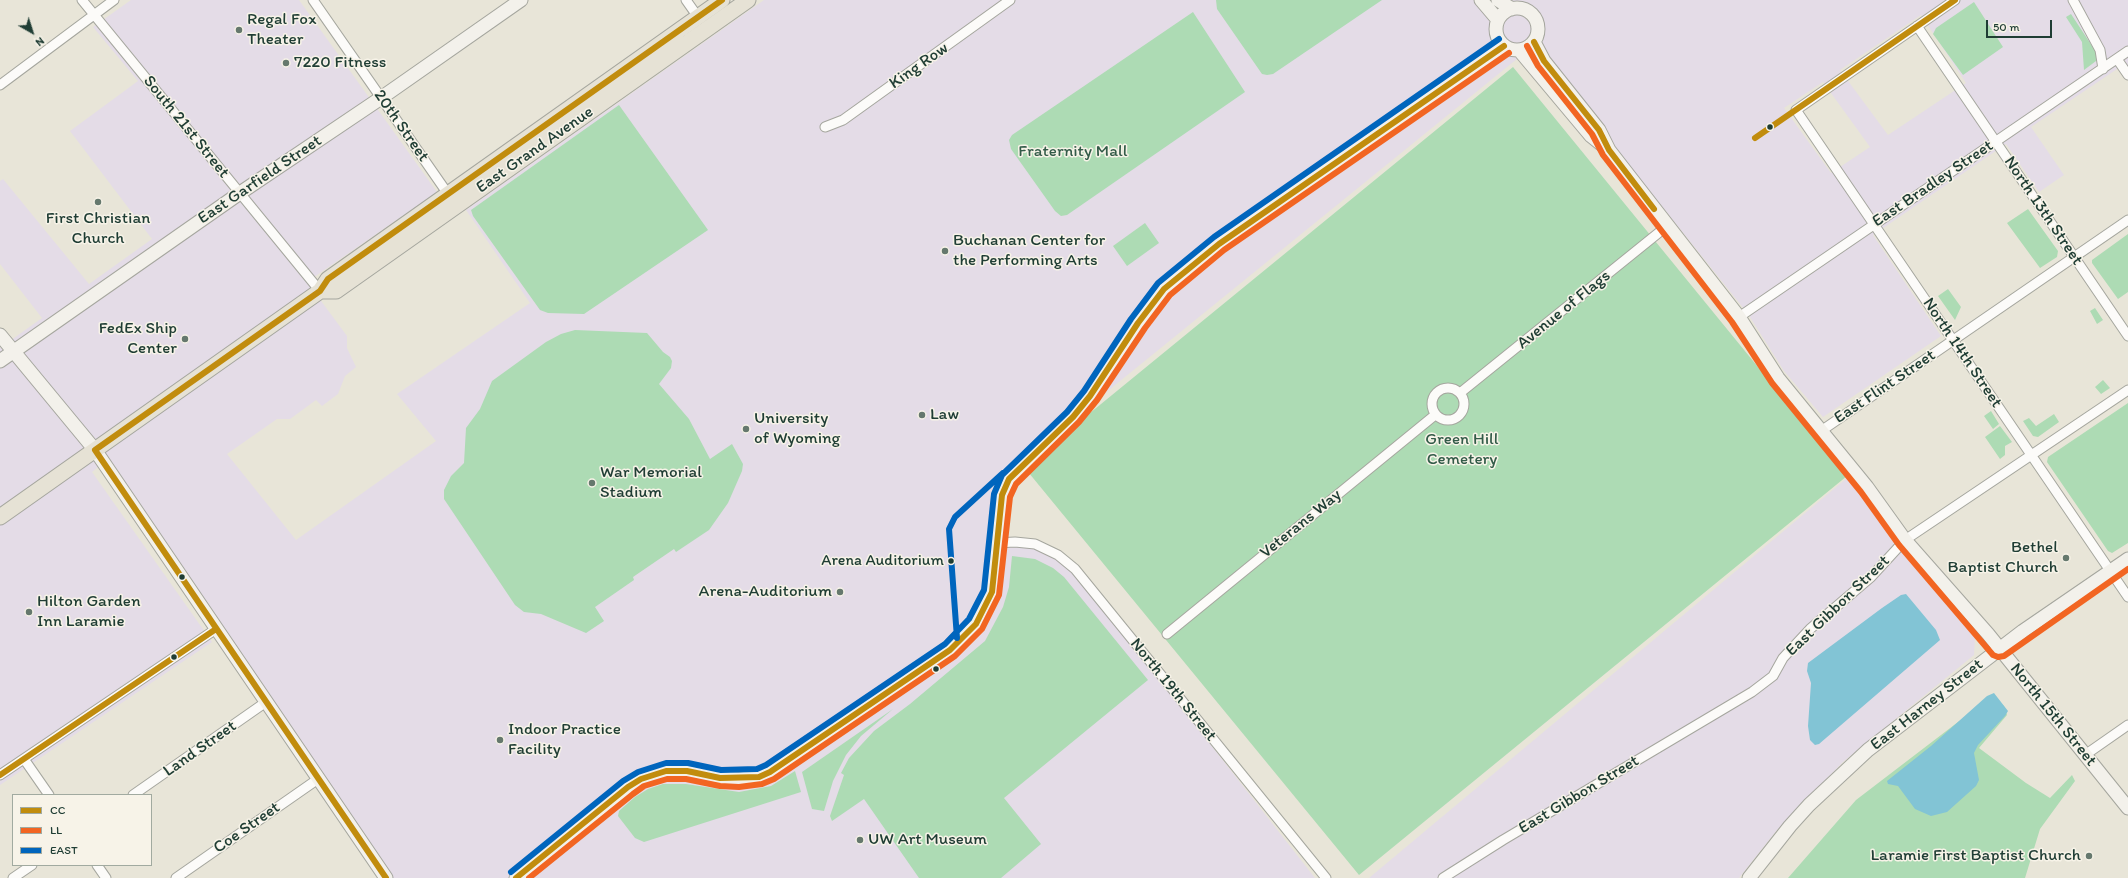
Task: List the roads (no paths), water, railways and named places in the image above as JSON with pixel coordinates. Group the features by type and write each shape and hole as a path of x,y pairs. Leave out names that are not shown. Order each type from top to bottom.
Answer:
{"main road":[{"name":"East Grand Avenue","path":"0,517 320,291 328,279 722,0"},
{"name":"East Grand Avenue","path":"320,291 336,291 748,0"}],"street":[{"name":"South 21st Street","path":"82,0 320,291"},
{"path":"0,85 114,0"},
{"name":"East Garfield Street","path":"0,361 240,193 381,98 521,0"},
{"path":"686,0 698,17"},
{"name":"King Row","path":"825,127 843,120 1010,0"},
{"path":"1481,0 1498,20"},
{"path":"1498,0 1512,9"},
{"path":"1917,26 1955,0"},
{"path":"2073,0 2100,50 2103,69"},
{"name":"20th Street","path":"316,1 448,194"},
{"path":"1512,9 1524,9 1535,18 1538,28 1534,42 1526,48 1518,50 1504,46 1496,36 1498,20 1504,12 1512,9"},
{"name":"North 14th Street","path":"1917,26 1796,110 2128,596"},
{"name":"North 13th Street","path":"1917,26 2128,336"},
{"name":"North 15th Street","path":"1534,42 1544,61 1599,130 1609,150 1739,317 1778,378 1867,487 1905,540 1999,649 2128,808"},
{"path":"516,878 628,787 641,779 654,774 676,771 734,779 765,774 782,766 926,668 965,637 982,613 992,592 1002,495 1009,479 1073,417 1090,396 1138,323 1164,289 1219,244 1504,46"},
{"name":"North 15th Street","path":"1518,50 1591,136 1609,150"},
{"name":"East Bradley Street","path":"1739,317 2128,52"},
{"path":"2117,59 2128,75"},
{"name":"East Flint Street","path":"1821,431 2128,220"},
{"name":"Avenue of Flags","path":"1460,393 1667,226"},
{"path":"0,336 95,450 386,878"},
{"path":"1451,388 1460,393 1464,406 1456,418 1447,421 1435,415 1432,410 1432,400 1437,392 1441,389 1451,388"},
{"name":"East Gibbon Street","path":"1444,878 1497,844 1752,692 1772,676 1783,658 1810,629 1871,577 1905,540 2128,390"},
{"name":"Veterans Way","path":"1167,634 1435,415"},
{"name":"North 19th Street","path":"996,543 1015,542 1035,544 1058,555 1070,564 1326,878"},
{"name":"East Harney Street","path":"1749,878 1790,826 1836,779 1868,750 1999,649 2128,559"},
{"path":"0,775 216,629"},
{"name":"Land Street","path":"134,794 266,702"},
{"path":"2085,755 2128,725"},
{"path":"24,759 48,794"},
{"name":"Coe Street","path":"176,878 318,779"},
{"path":"13,878 31,866"},
{"path":"98,866 106,878"}],"water":[{"path":"1906,594 1936,630 1940,640 1819,744 1815,745 1810,740 1808,726 1811,683 1807,671 1808,663 1882,608 1901,595"},
{"path":"1994,693 2008,711 1978,745 1974,753 1979,780 1976,786 1947,812 1931,816 1915,809 1898,786 1888,784 1887,781 1931,746 1987,696"}],"place":[{"name":"Regal Fox Theater","path":"239,30"},
{"name":"7220 Fitness","path":"286,63"},
{"name":"First Christian Church","path":"98,202"},
{"name":"Buchanan Center for the Performing Arts","path":"945,251"},
{"name":"FedEx Ship Center","path":"185,339"},
{"name":"Law","path":"922,415"},
{"name":"University of Wyoming","path":"746,429"},
{"name":"War Memorial Stadium","path":"592,483"},
{"name":"Bethel Baptist Church","path":"2066,558"},
{"name":"Arena Auditorium","path":"951,561"},
{"name":"Arena-Auditorium","path":"840,592"},
{"name":"Hilton Garden Inn Laramie","path":"29,612"},
{"name":"Indoor Practice Facility","path":"500,740"},
{"name":"UW Art Museum","path":"860,840"},
{"name":"Laramie First Baptist Church","path":"2089,856"}],"park label":[{"name":"Fraternity Mall","path":"1073,152"},
{"name":"Green Hill Cemetery","path":"1462,450"}]}
